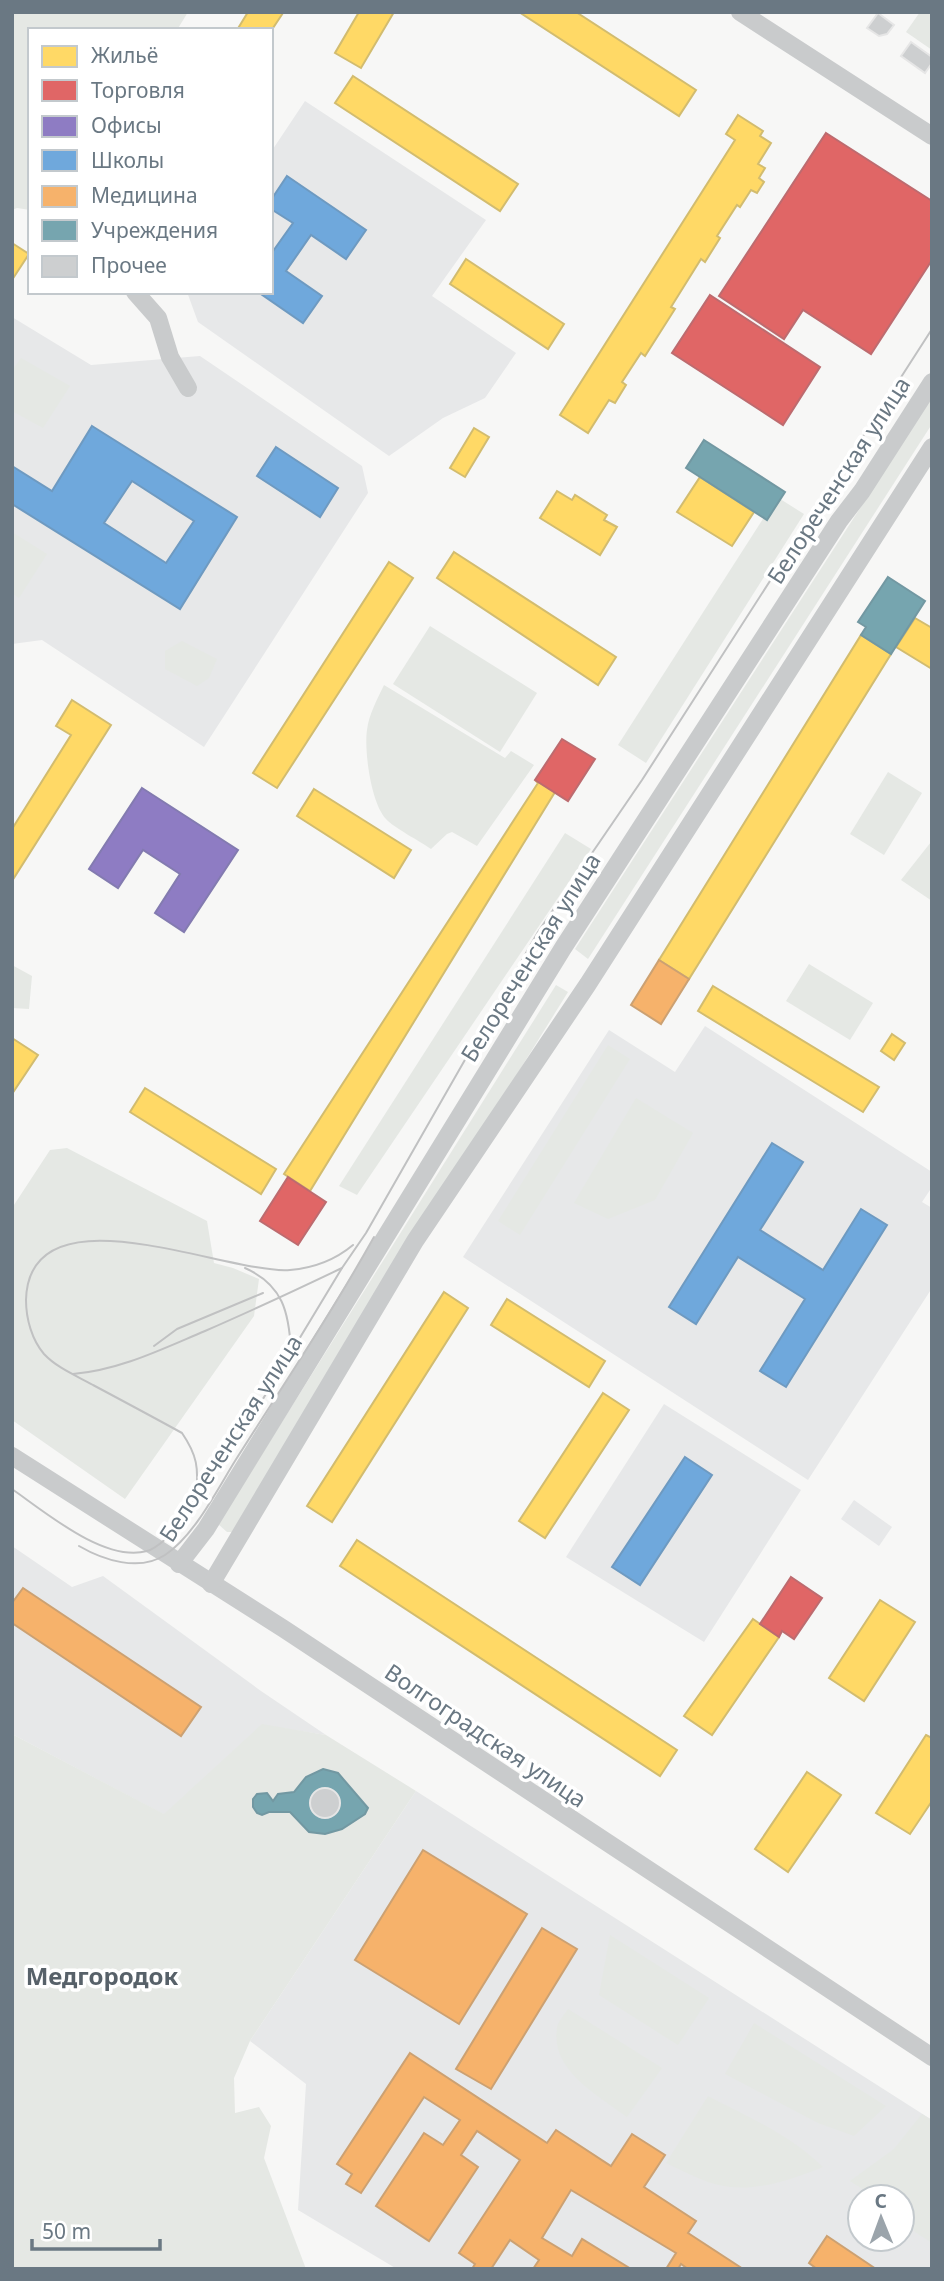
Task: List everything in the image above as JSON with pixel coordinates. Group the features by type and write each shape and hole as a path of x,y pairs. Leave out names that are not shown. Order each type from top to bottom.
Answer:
{"street":[{"path":"740,12 932,136"},
{"path":"137,294 158,318 170,357 188,388"},
{"name":"Белореченская улица","path":"179,1564 206,1529 569,938 932,382"},
{"path":"211,1584 415,1241 581,994 932,447"},
{"name":"Волгоградская улица","path":"12,1456 284,1629 932,2057"}],"shaded area":[{"path":"12,12 188,12 178,28 28,28 28,210 12,210"},
{"path":"920,12 932,12 932,50 906,32"},
{"path":"305,101 486,220 432,296 516,353 485,398 443,418 389,456 198,322 188,294 273,294 273,149"},
{"path":"12,317 91,365 200,356 362,466 368,493 204,747 42,640 12,644"},
{"path":"21,358 70,386 43,428 12,411 12,371"},
{"path":"932,397 932,424 588,959 575,949"},
{"path":"777,497 804,514 646,763 618,745"},
{"path":"12,532 47,554 19,598 12,593"},
{"path":"430,626 537,693 500,752 393,684"},
{"path":"182,641 217,659 209,678 197,686 165,669 165,651"},
{"path":"384,685 505,758 511,751 534,765 477,846 452,832 431,849 395,826 381,811 370,776 366,739 370,718"},
{"path":"888,772 922,793 884,855 850,834"},
{"path":"565,833 591,849 357,1195 339,1186"},
{"path":"932,842 932,901 901,880"},
{"path":"809,964 873,1003 850,1040 786,1001"},
{"path":"12,965 32,976 29,1009 12,1008"},
{"path":"556,985 568,992 233,1532 227,1532 218,1524"},
{"path":"705,1026 932,1172 932,1187 922,1202 932,1208 932,1288 808,1480 463,1257 609,1030 675,1072"},
{"path":"608,1045 630,1059 520,1235 498,1221"},
{"path":"636,1098 693,1133 655,1200 608,1219 574,1203"},
{"path":"67,1148 207,1221 214,1263 259,1279 254,1316 125,1499 12,1420 12,1208 50,1150"},
{"path":"664,1404 801,1490 704,1642 566,1557"},
{"path":"854,1500 892,1527 879,1546 841,1519"},
{"path":"12,1546 72,1587 103,1576 326,1735 262,1725 165,1815 12,1734"},
{"path":"262,1724 326,1735 416,1791 250,2041 234,2078 235,2113 259,2107 271,2126 264,2158 306,2269 12,2269 12,1734 164,1814"},
{"path":"416,1791 932,2120 932,2269 397,2269 298,2210 306,2084 250,2041"},
{"path":"610,1935 709,1998 678,2045 599,1995"},
{"path":"568,2009 662,2068 627,2117 578,2080 561,2057 557,2028"},
{"path":"754,2023 886,2106 854,2136 818,2123 725,2074"},
{"path":"708,2096 783,2136 823,2167 768,2185 740,2188 711,2183 666,2163"},
{"path":"922,2114 932,2120 932,2243 916,2233 916,2183 850,2181 894,2149"}],"building: Жильё":[{"path":"248,12 283,13 273,28 238,28"},
{"path":"359,12 394,12 361,68 335,53"},
{"path":"519,12 576,12 696,90 679,116"},
{"path":"353,76 518,184 500,211 335,103"},
{"path":"738,115 763,131 760,136 771,143 758,164 765,168 759,178 764,182 757,193 751,190 740,207 737,205 717,236 720,238 705,262 701,259 671,307 675,309 645,356 641,353 622,382 626,385 615,403 609,400 588,433 560,415 735,140 726,134"},
{"path":"12,243 28,256 12,280"},
{"path":"466,259 564,324 548,349 450,284"},
{"path":"474,428 489,437 465,477 450,468"},
{"path":"700,477 754,512 732,546 677,512"},
{"path":"557,491 572,500 575,495 607,515 604,520 617,527 600,555 540,518"},
{"path":"454,552 616,657 598,685 437,578"},
{"path":"389,562 413,578 277,788 253,773"},
{"path":"915,618 932,628 932,669 896,647"},
{"path":"861,635 891,654 689,979 659,960"},
{"path":"72,700 111,725 12,881 12,829 71,735 56,726"},
{"path":"535,780 555,792 310,1191 284,1174 538,783"},
{"path":"314,789 411,850 394,878 297,816"},
{"path":"713,986 879,1087 863,1112 698,1011"},
{"path":"892,1034 905,1043 894,1060 881,1051"},
{"path":"12,1038 38,1055 12,1094"},
{"path":"145,1088 276,1169 261,1194 130,1112"},
{"path":"444,1292 468,1308 332,1522 307,1506"},
{"path":"507,1299 605,1361 589,1387 491,1325"},
{"path":"603,1393 629,1410 545,1538 519,1521"},
{"path":"357,1540 677,1750 660,1776 340,1566"},
{"path":"880,1600 915,1622 864,1701 829,1678"},
{"path":"753,1619 779,1637 712,1735 684,1716"},
{"path":"926,1735 932,1738 932,1801 910,1834 876,1813"},
{"path":"807,1772 841,1795 788,1872 755,1849"}],"building: Торговля":[{"path":"826,133 932,201 932,260 871,354 803,310 784,339 719,296"},
{"path":"710,295 820,367 783,425 672,353"},
{"path":"562,739 595,759 568,801 535,780"},
{"path":"288,1177 326,1202 298,1245 260,1221"},
{"path":"791,1577 822,1598 794,1639 782,1631 779,1637 760,1624"}],"building: Офисы":[{"path":"142,788 238,850 184,932 155,913 180,874 143,850 118,888 89,869"}],"building: Школы":[{"path":"287,176 366,230 346,259 311,235 286,271 322,296 303,323 261,294 273,294 273,251 293,223 273,210 273,197"},
{"path":"92,426 237,517 180,609 12,504 12,466 52,491","holes":["132,481 194,521 166,563 104,523"]},
{"path":"276,447 338,488 320,517 257,476"},
{"path":"772,1143 803,1162 760,1230 823,1270 861,1209 887,1225 786,1387 760,1371 805,1299 738,1257 696,1324 669,1307"},
{"path":"685,1457 712,1475 640,1585 612,1567"}],"building: Медицина":[{"path":"659,960 689,979 661,1024 631,1005"},
{"path":"23,1588 201,1707 181,1736 12,1623 12,1603"},
{"path":"423,1850 527,1914 459,2024 355,1960"},
{"path":"542,1928 577,1949 491,2089 456,2069"},
{"path":"410,2053 547,2143 556,2130 611,2166 632,2134 665,2155 644,2187 696,2221 688,2233 743,2269 688,2269 681,2264 678,2269 666,2269 676,2253 571,2190 542,2238 572,2256 582,2239 631,2269 533,2269 539,2260 510,2240 491,2269 472,2269 475,2264 459,2253 520,2160 477,2131 461,2155 478,2167 429,2241 376,2206 424,2133 443,2145 460,2120 424,2097 361,2193 346,2184 352,2174 337,2164"},
{"path":"827,2236 846,2249 846,2253 852,2253 876,2269 817,2269 809,2263"}],"building: Учреждения":[{"path":"704,440 785,492 767,520 686,468"},
{"path":"888,577 925,601 891,654 861,635 866,627 858,622"},
{"path":"323,1769 338,1773 368,1808 365,1814 342,1829 325,1834 309,1832 290,1812 269,1812 262,1815 253,1807 253,1799 257,1794 267,1793 273,1801 278,1794 294,1792 306,1777"}],"building: Прочее":[{"path":"878,13 894,25 887,34 879,36 867,28"},
{"path":"911,42 932,57 932,63 925,73 901,56"},
{"path":"325,1788 336,1792 340,1803 336,1814 325,1818 314,1814 310,1803 314,1792"}],"tram line":[{"path":"12,1489 76,1533 113,1550 130,1553 147,1551 169,1536 249,1422 366,1233 538,932 642,780 932,329"},
{"path":"79,1546 99,1556 133,1563 155,1560 176,1547 204,1512 374,1237"},
{"path":"196,1495 196,1462 182,1433 61,1368 44,1354 30,1329 26,1307 36,1266 60,1247 94,1241 136,1243 261,1268 290,1270 324,1262 353,1245"},
{"path":"245,1268 258,1275 276,1291 286,1312 291,1351"},
{"path":"73,1374 107,1368 157,1351 342,1268"},
{"path":"154,1346 177,1329 263,1293"}],"district":[{"name":"Медгородок","path":"102,1975"}]}
